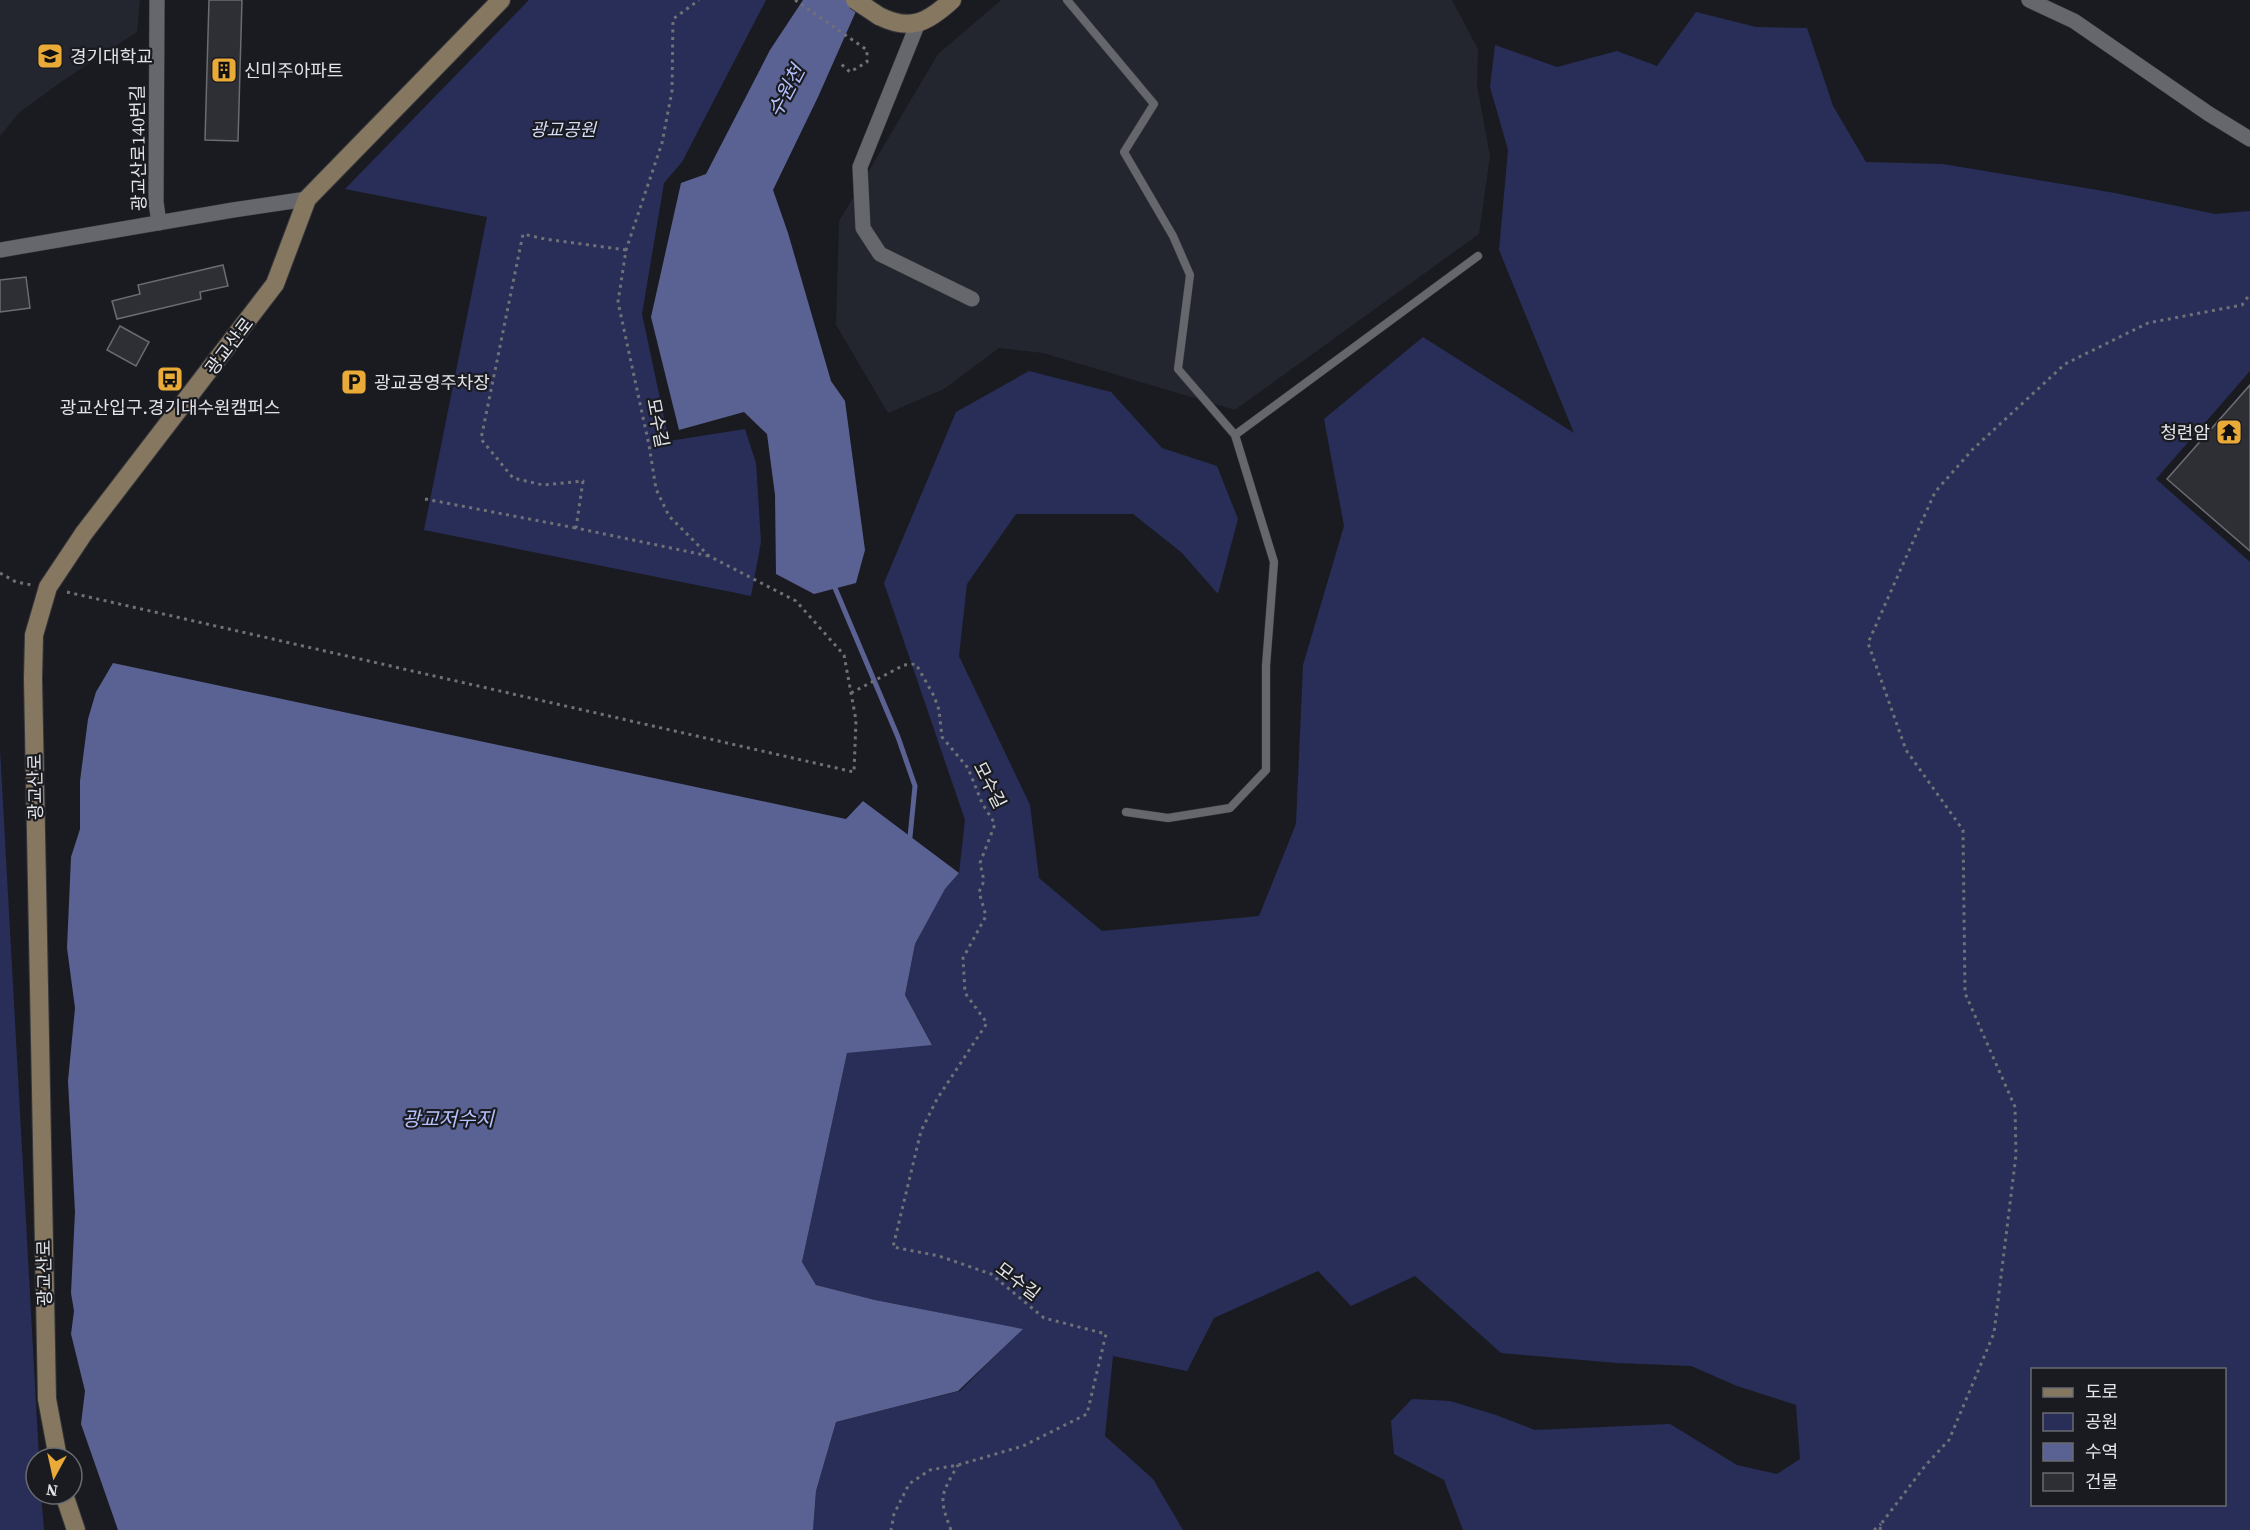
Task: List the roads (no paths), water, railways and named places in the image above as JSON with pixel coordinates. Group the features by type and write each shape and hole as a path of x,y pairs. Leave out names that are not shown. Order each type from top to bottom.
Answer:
{"street":[{"name":"광교산로140번길","path":"157,0 156,202 159,223"},
{"name":"광교산로","path":"56,1446 47,1399 33,680 34,635 48,587 84,533 275,284 307,199 501,0"},
{"path":"855,0 890,22 918,23 934,16 952,0"},
{"path":"2029,0 2074,21 2209,114 2250,139"},
{"path":"918,23 860,167 863,228 880,254 972,299"},
{"path":"0,250 307,199"},
{"path":"68,1506 76,1530"}],"lane":[{"path":"1067,0 1154,104 1124,152 1173,236 1190,275 1178,369 1235,435 1274,562 1266,666 1266,770 1230,808 1168,818 1126,812"},
{"path":"1235,435 1478,256"}],"water":[{"name":"수원천","path":"803,0 861,0 773,190 788,233 831,381 845,401 865,550 856,583 814,594 776,574 775,495 767,434 744,412 679,430 651,317 681,183 706,174 770,50"},
{"name":"광교저수지","path":"113,663 846,819 863,801 959,873 945,889 915,944 905,995 932,1045 847,1053 802,1262 816,1285 875,1300 1023,1329 958,1391 836,1422 816,1491 813,1530 118,1530 81,1424 85,1391 71,1334 74,1311 71,1293 75,1212 68,1081 75,1008 67,948 71,857 80,829 80,781 88,719 96,692"}],"waterway":[{"path":"835,588 898,737 915,786 910,837"}],"place":[{"name":"경기대학교","path":"50,56"},
{"name":"신미주아파트","path":"224,70"},
{"name":"광교산입구.경기대수원캠퍼스","path":"170,379"},
{"name":"광교공영주차장","path":"354,382"},
{"name":"청련암","path":"2229,432"}],"park label":[{"name":"광교공원","path":"563,129"}]}
